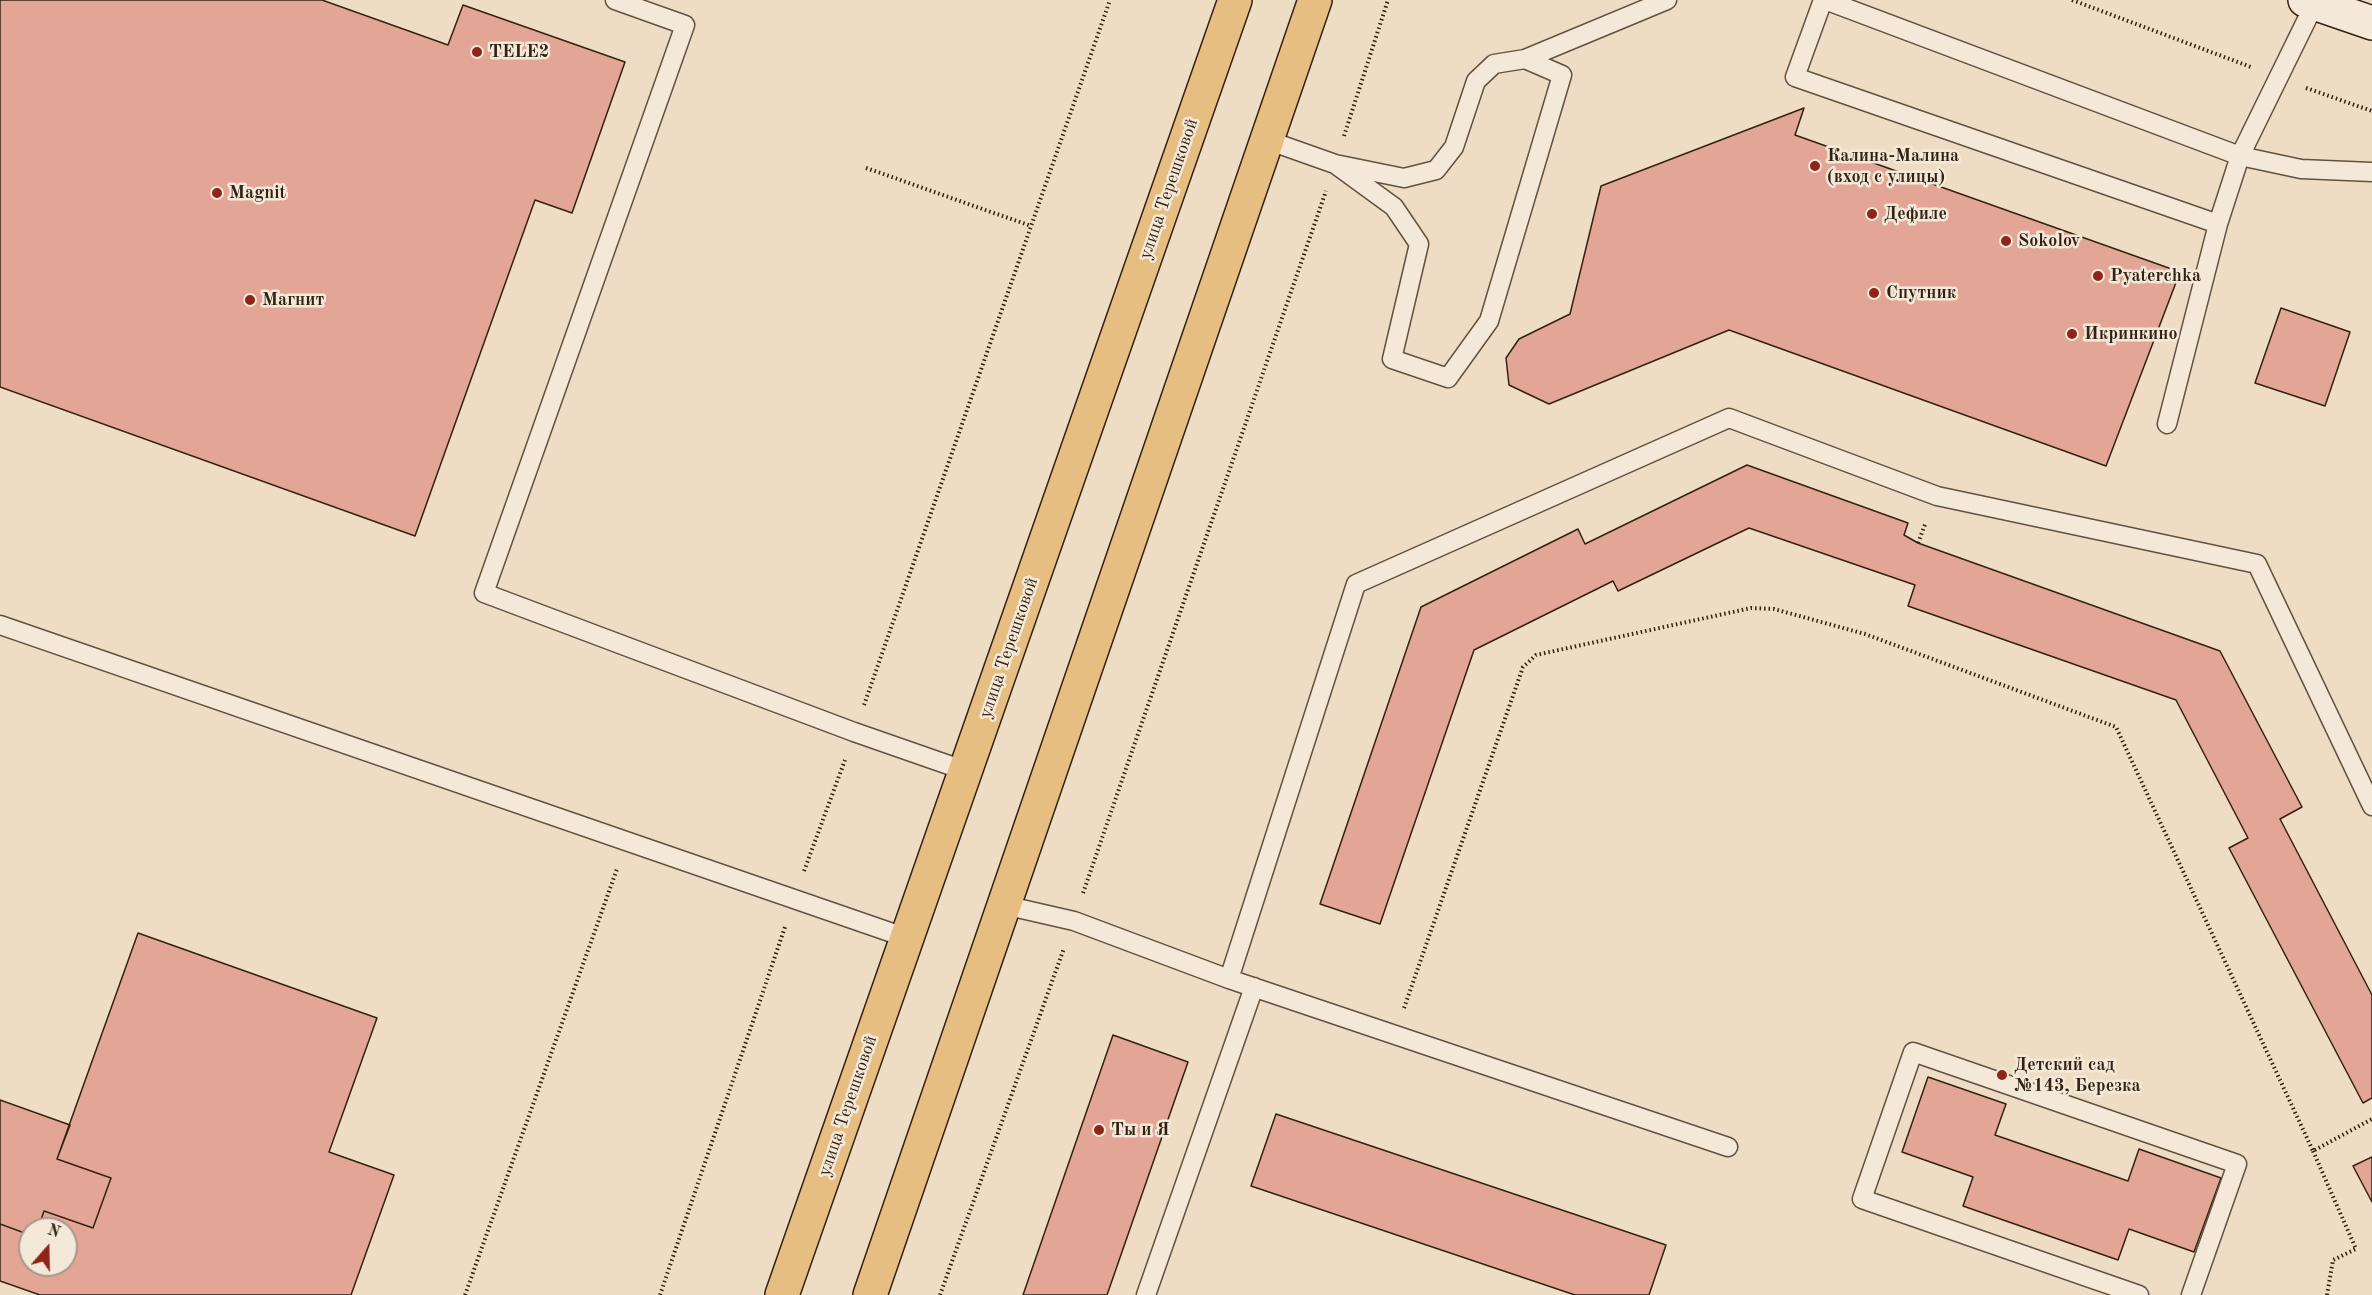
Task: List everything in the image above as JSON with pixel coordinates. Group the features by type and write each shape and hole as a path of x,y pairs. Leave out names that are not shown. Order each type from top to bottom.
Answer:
{"main road":[{"name":"улица Терешковой","path":"782,1295 1235,0"},
{"path":"870,1295 1316,0"},
{"path":"2310,2 2372,23"}],"lane":[{"path":"615,0 685,25 484,593 854,732 966,771"},
{"path":"1267,140 1335,164 1404,178 1436,170 1454,147 1476,81 1494,64 1525,59 1667,0"},
{"path":"2218,224 1795,77 1824,0 2240,156 2301,169 2372,172"},
{"path":"2167,424 2218,224 2240,156 2279,78 2310,2"},
{"path":"1335,164 1395,207 1419,244 1392,358 1448,378 1489,321 1562,75 1525,59"},
{"path":"1229,979 1356,584 1729,418 1937,496 2257,564 2372,806"},
{"path":"0,625 907,938"},
{"path":"1004,905 1074,921 1229,979 1728,1147"},
{"path":"1146,1295 1254,987"},
{"path":"2139,1295 1862,1199 1913,1052 2237,1164 2192,1295"}],"path":[{"path":"660,1295 794,900 1110,0"},
{"path":"940,1295 1074,921 1335,164 1388,0"},
{"path":"2072,0 2372,111"},
{"path":"866,168 1031,226"},
{"path":"1394,1034 1523,667 1536,655 1752,608 1774,609 1865,634 2116,728 2313,1151 2356,1249 2333,1260 2326,1295"},
{"path":"465,1295 626,842"},
{"path":"2313,1151 2372,1119"}],"building":[{"name":"Магнит","path":"0,0 322,0 448,45 463,5 625,62 572,213 535,200 415,536 0,387"},
{"name":"Спутник","path":"1804,108 1795,135 2180,272 2106,466 1729,330 1549,404 1509,385 1506,358 1519,339 1570,314 1601,186"},
{"path":"2281,308 2350,332 2325,406 2255,383"},
{"path":"1747,465 1908,523 1904,535 1918,543 2220,651 2302,807 2280,819 2372,995 2372,1098 2363,1103 2229,848 2248,838 2176,700 1908,606 1915,585 1749,528 1618,591 1613,581 1474,650 1380,924 1320,904 1421,607 1578,529 1585,544"},
{"path":"138,933 377,1018 329,1152 394,1175 351,1295 40,1295 0,1281 0,1224 18,1231 18,1277 78,1277 78,1223 93,1228 111,1178 57,1159"},
{"path":"1113,1035 1188,1062 1107,1295 1023,1295"},
{"path":"1928,1077 2006,1104 1995,1135 2128,1181 2139,1149 2221,1178 2194,1252 2129,1229 2118,1260 1963,1206 1973,1177 1902,1152"},
{"path":"0,1100 70,1125 57,1159 111,1178 93,1228 78,1223 78,1217 61,1217 44,1211 42,1217 18,1217 18,1231 0,1224"},
{"path":"1276,1114 1666,1245 1649,1295 1575,1295 1251,1186"},
{"path":"2372,1157 2372,1202 2353,1166"},
{"path":"44,1211 61,1217 42,1217"}],"place":[{"name":"TELE2","path":"477,52"},
{"name":"Калина-Малина (вход с улицы)","path":"1815,166"},
{"name":"Magnit","path":"217,193"},
{"name":"Дефиле","path":"1872,214"},
{"name":"Sokolov","path":"2006,241"},
{"name":"Pyaterchka","path":"2098,276"},
{"name":"Спутник","path":"1874,293"},
{"name":"Магнит","path":"250,300"},
{"name":"Икринкино","path":"2072,334"},
{"name":"Детский сад №143, Березка","path":"2002,1075"},
{"name":"Ты и Я","path":"1099,1130"}]}
